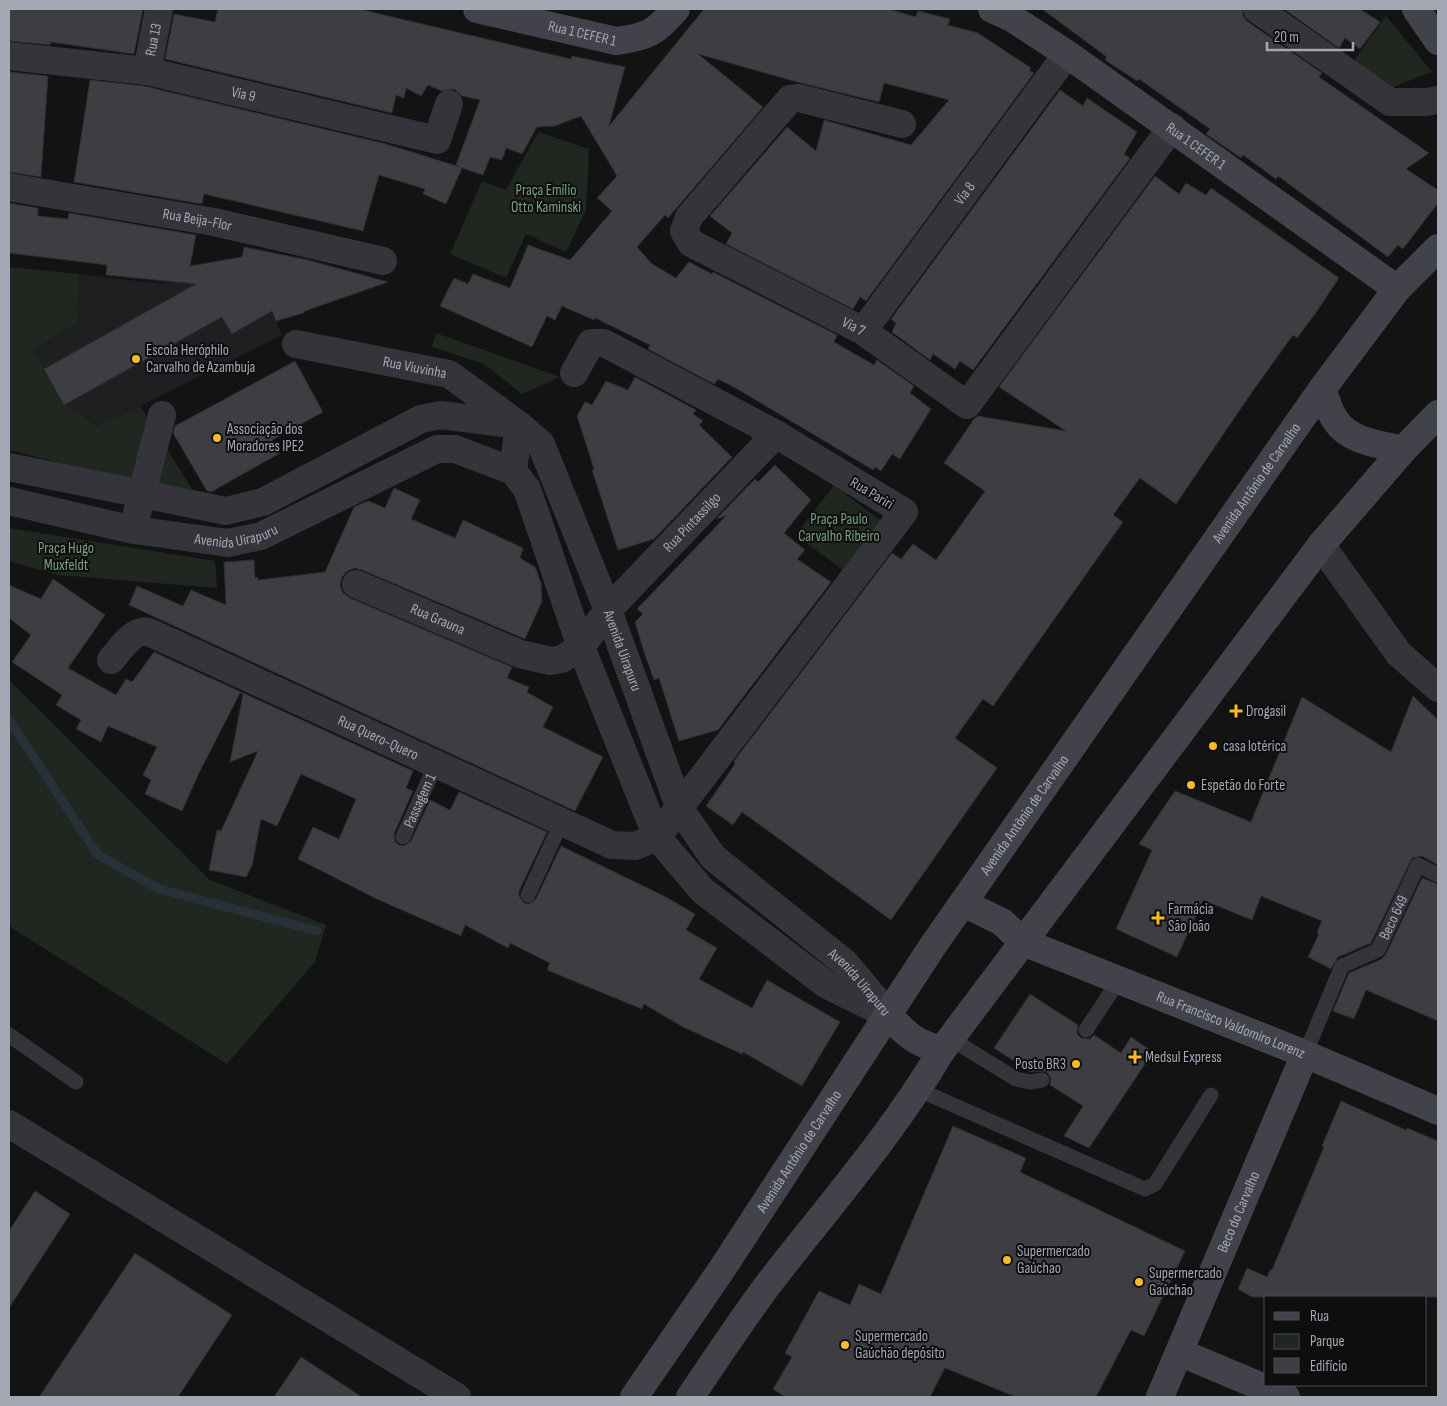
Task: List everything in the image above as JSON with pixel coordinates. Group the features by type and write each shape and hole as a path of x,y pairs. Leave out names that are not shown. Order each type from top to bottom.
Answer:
{"main road":[{"name":"Rua 1 CEFER 1","path":"477,9 616,41 637,38 659,29 676,9"},
{"name":"Rua 1 CEFER 1","path":"992,9 1012,18 1067,54 1397,289"},
{"path":"1416,9 1438,42"},
{"name":"Avenida Antônio de Carvalho","path":"634,1397 889,1015 932,947 1322,389 1397,289 1438,248"},
{"path":"1322,389 1335,421 1346,432 1360,439 1403,450"},
{"path":"690,1397 769,1284 918,1090 947,1045 1023,942 1321,545 1403,450 1438,414"},
{"path":"963,903 1002,922 1023,942"},
{"name":"Rua Francisco Valdomiro Lorenz","path":"1023,942 1305,1054 1438,1111"},
{"path":"889,1015 904,1033 920,1044 947,1045"},
{"name":"Beco do Carvalho","path":"1160,1397 1305,1054"},
{"path":"1179,1352 1286,1397"}],"street":[{"name":"Rua 13","path":"147,71 159,9"},
{"path":"1257,9 1390,102 1438,100"},
{"name":"Via 8","path":"863,331 1067,54"},
{"name":"Via 9","path":"9,56 147,71 437,140 449,104"},
{"name":"Via 7","path":"902,124 800,98 790,99 686,223 684,230 691,243 863,331 967,405 1172,128"},
{"name":"Rua Beija-Flor","path":"9,187 214,222 383,261"},
{"name":"Rua Pariri","path":"574,373 591,343 604,343 776,434 904,512 657,837"},
{"name":"Rua Viuvinha","path":"296,344 449,374 519,425"},
{"name":"Avenida Uirapuru","path":"9,467 142,496 226,511 263,502 421,419 442,415 519,425 542,444 608,610 680,809 713,857 845,963 889,1015"},
{"path":"134,530 162,416"},
{"path":"513,472 519,425"},
{"name":"Rua Pintassilgo","path":"581,647 608,610 776,434"},
{"name":"Avenida Uirapuru","path":"9,502 134,530 228,544 261,536 437,449 455,449 513,472 527,489 581,647 657,837 702,891 827,985 889,1015"},
{"path":"1321,545 1398,654 1438,688"},
{"name":"Rua Grauna","path":"356,584 520,654 550,661 562,659 581,647"},
{"name":"Rua Quero-Quero","path":"111,660 134,635 144,631 149,632 612,845 635,846 657,837"},
{"path":"9,1124 456,1397"}],"lane":[{"name":"Passagem 1","path":"403,837 436,764"},
{"path":"528,895 561,823"},
{"name":"Beco 649","path":"1305,1054 1342,966 1378,950 1418,865 1438,874"},
{"path":"1086,1030 1119,980"},
{"path":"9,1035 76,1082"},
{"path":"947,1045 1016,1080 1030,1082 1042,1080"},
{"path":"918,1090 1145,1189 1155,1184 1211,1095"}],"shaded area":[{"name":"Escola Heróphilo Carvalho de Azambuja","path":"79,274 153,283 201,282 265,297 282,335 100,426 64,405 33,349 77,323"}],"green space":[{"path":"1386,16 1432,72 1385,90 1351,65"},
{"name":"Praça Emílio Otto Kaminski","path":"538,132 589,149 586,210 566,252 526,234 506,278 450,254 482,181 506,190"},
{"path":"9,267 79,274 77,323 33,349 64,405 99,426 140,406 197,497 9,450"},
{"path":"436,333 560,377 522,394 484,364 432,347"},
{"name":"Praça Paulo Carvalho Ribeiro","path":"834,485 881,521 843,570 796,535"},
{"name":"Praça Hugo Muxfeldt","path":"9,528 215,561 217,588 58,575 9,561"},
{"path":"9,680 210,880 326,925 315,962 227,1064 12,928 9,923"}],"building":[{"path":"9,9 143,9 134,54 51,42 50,45 9,41"},
{"path":"218,9 359,9 571,59 572,56 625,67 609,126 704,9 888,9 916,17 918,11 950,19 948,25 978,33 1031,68 1029,70 1034,73 866,301 860,297 853,309 726,244 732,233 710,216 787,127 816,151 824,120 911,145 949,100 884,83 879,102 797,82 698,54 763,107 668,218 665,215 637,247 652,264 676,278 689,262 712,274 713,272 837,335 834,342 874,365 877,360 914,386 910,393 931,409 900,459 892,454 881,471 875,467 873,470 739,390 718,379 714,384 648,349 650,345 595,318 594,320 562,306 555,320 547,316 532,347 440,306 454,278 468,284 473,274 510,288 528,245 570,260 612,211 597,198 617,176 581,116 555,126 537,127 522,154 506,148 502,160 490,157 483,175 462,168 446,204 423,194 425,189 379,175 363,231 204,194 202,204 74,182 90,80 144,86 386,144 460,167 456,165 480,100 462,96 454,89 442,91 428,85 421,96 406,88 404,98 396,95 392,113 165,59 174,14 215,22"},
{"path":"1042,9 1242,9 1243,16 1248,22 1322,73 1319,77 1429,153 1406,169 1438,190 1438,203 1403,249 1398,245 1388,257 1278,176 1276,179 1243,155 1241,158 1206,134 1210,129 1139,79 1137,81 1105,60 1107,57"},
{"path":"1284,9 1360,9 1380,22 1360,49 1345,38 1339,48"},
{"path":"9,72 48,76 41,177 9,172"},
{"path":"1060,90 1083,106 1087,98 1137,132 1124,154 1130,158 973,370 960,361 955,369 933,354 930,360 892,332 896,323 891,319"},
{"path":"1155,176 1179,194 1186,183 1206,195 1211,188 1339,278 1297,338 1293,335 1176,504 1140,478 1113,515 1123,522 993,706 983,699 955,738 997,768 891,920 742,812 733,825 706,806 735,764 734,761 892,553 901,559 913,544 936,560 985,491 944,463 974,419 978,416 1066,431 999,387"},
{"path":"9,203 38,208 38,216 68,219 69,213 196,235 190,266 242,257 244,247 308,260 388,282 305,311 304,313 276,321 272,311 232,334 222,317 64,405 44,369 196,284 106,275 107,265 9,253"},
{"path":"295,361 323,412 272,440 280,453 211,492 207,491 173,433 175,426"},
{"path":"635,377 696,410 693,414 703,421 699,425 732,457 654,539 618,550 577,416 585,402 592,405 606,381 628,390"},
{"path":"775,465 811,500 784,533 805,550 797,559 831,582 718,730 679,741 659,678 654,680 644,652 635,622 643,614 637,609 726,516 716,519 755,479 758,482"},
{"path":"394,488 420,500 411,519 455,538 463,520 523,548 520,558 535,567 541,583 542,601 525,639 355,568 347,571 342,577 340,585 343,593 350,598 512,667 507,678 529,687 527,692 553,707 543,727 603,757 575,811 129,605 137,586 183,606 191,590 226,605 224,562 254,560 255,578 258,577 258,580 325,572 354,507 368,501 385,508"},
{"path":"53,579 105,615 68,668 116,695 126,679 132,682 154,652 413,771 406,788 413,791 394,834 395,842 399,845 404,846 411,841 430,800 450,810 459,792 547,832 519,891 519,896 524,903 529,904 536,899 561,846 666,897 695,914 686,930 717,948 699,979 752,1008 767,980 840,1022 802,1086 743,1052 742,1054 683,1027 644,1004 642,1009 547,970 550,963 510,943 508,948 465,925 461,936 377,899 298,859 313,827 339,839 356,799 301,774 277,826 261,819 252,866 246,877 209,870 217,830 221,831 258,751 230,762 243,694 240,693 198,775 182,811 145,794 151,780 143,775 157,747 108,726 101,742 76,729 81,720 56,705 62,695 12,662 31,635 9,618 9,585 41,599"},
{"path":"1413,696 1438,720 1438,865 1422,856 1412,858 1371,943 1338,957 1331,969 1308,957 1319,934 1317,932 1322,921 1261,896 1252,920 1203,900 1177,957 1116,929 1152,850 1139,844 1175,791 1251,822 1302,697 1391,752"},
{"path":"1422,878 1438,884 1438,1021 1366,990 1354,1019 1333,1011 1349,973 1382,959 1386,954"},
{"path":"1030,994 1078,1025 1077,1034 1081,1038 1090,1039 1094,1035 1121,1053 1131,1037 1153,1052 1089,1148 1064,1136 1083,1106 1050,1085 1051,1078 1046,1071 1031,1072 994,1048"},
{"path":"1341,1101 1406,1130 1407,1128 1438,1141 1438,1297 1252,1297 1238,1289 1247,1268 1267,1277 1270,1270 1272,1270 1324,1147 1322,1146"},
{"path":"953,1126 1026,1158 1020,1172 1185,1251 1144,1336 1131,1330 1096,1397 1016,1397 945,1368 930,1397 785,1397 773,1389 792,1357 785,1353 819,1291 850,1305 859,1284 881,1294"},
{"path":"35,1191 70,1214 9,1308 9,1231"},
{"path":"135,1253 232,1315 178,1397 39,1397"},
{"path":"301,1357 362,1397 274,1397"}],"waterway":[{"path":"9,720 98,855 159,889 317,931"}],"place":[{"name":"Escola Heróphilo Carvalho de Azambuja","path":"136,359"},
{"name":"Associação dos Moradores IPE2","path":"217,438"},
{"name":"Drogasil","path":"1236,711"},
{"name":"casa lotérica","path":"1213,746"},
{"name":"Espetão do Forte","path":"1191,785"},
{"name":"Farmácia São João","path":"1158,918"},
{"name":"Medsul Express","path":"1135,1057"},
{"name":"Posto BR3","path":"1076,1064"},
{"name":"Supermercado Gaúchao","path":"1007,1260"},
{"name":"Supermercado Gaúchão","path":"1139,1282"},
{"name":"Supermercado Gaúchão depósito","path":"845,1345"}]}
